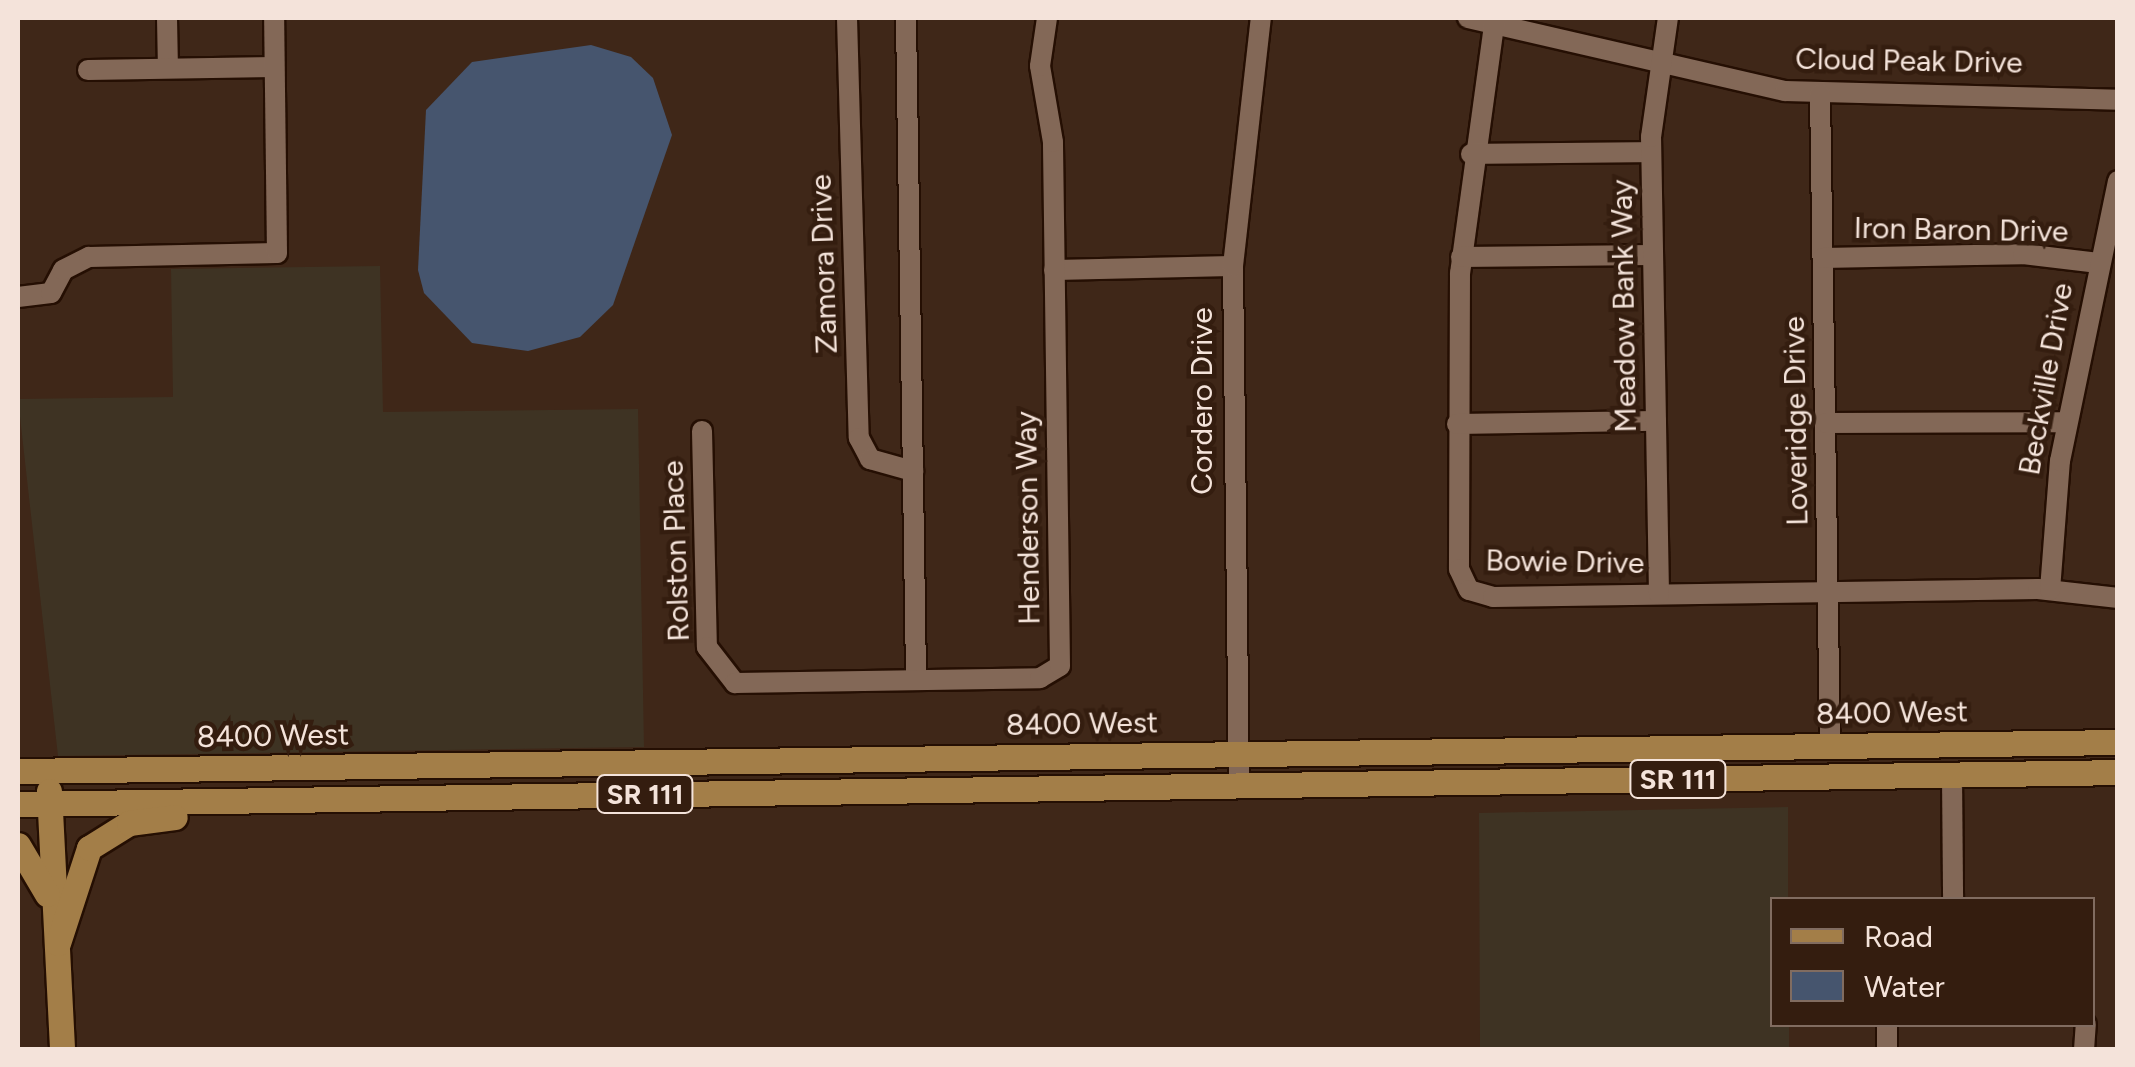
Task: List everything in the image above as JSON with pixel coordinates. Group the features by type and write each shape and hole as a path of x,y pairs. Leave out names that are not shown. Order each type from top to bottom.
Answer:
{"main road":[{"name":"8400 West","path":"48,771 2118,742"},
{"name":"SR 111","path":"18,771 48,771"},
{"path":"48,771 62,1050"},
{"name":"8400 West","path":"50,804 2118,772"},
{"path":"58,943 74,870 114,829 334,799"},
{"name":"SR 111","path":"18,804 50,804"},
{"path":"18,846 39,869 58,943"}],"street":[{"path":"167,18 168,68"},
{"path":"18,297 51,293 63,270 89,257 278,253 274,18"},
{"name":"Zamora Drive","path":"847,18 859,438 870,460 913,470"},
{"path":"906,18 916,680"},
{"name":"Henderson Way","path":"715,668 734,684 1040,678 1060,666 1050,99 1040,66 1047,18"},
{"name":"Cordero Drive","path":"1240,785 1232,266 1261,18"},
{"name":"Cloud Peak Drive","path":"1468,18 1494,21 1658,63 1820,94 2118,100"},
{"name":"Meadow Bank Way","path":"1659,594 1651,152 1658,63 1668,18"},
{"name":"Bowie Drive","path":"1494,21 1471,154 1461,258 1459,570 1469,590 1492,597 2050,590 2118,598"},
{"path":"88,70 274,67"},
{"name":"Loveridge Drive","path":"1820,94 1830,746"},
{"path":"1471,154 1651,152"},
{"name":"Beckville Drive","path":"2050,590 2067,422 2118,181"},
{"name":"Iron Baron Drive","path":"1823,258 2023,254 2098,263"},
{"path":"1461,258 1653,255"},
{"path":"1054,270 1232,266"},
{"path":"1458,424 1656,421"},
{"path":"1826,424 2067,422"},
{"name":"Rolston Place","path":"702,431 715,668"},
{"path":"1952,775 1953,897"}],"shaded area":[{"path":"380,266 383,412 638,409 644,747 58,756 18,399 173,397 171,269"},
{"path":"1788,807 1788,897 1770,897 1770,1027 1789,1027 1789,1049 1480,1049 1479,813"}],"water":[{"path":"591,45 631,57 653,78 672,135 613,305 580,337 528,351 472,343 424,293 418,270 426,110 472,62"}]}
